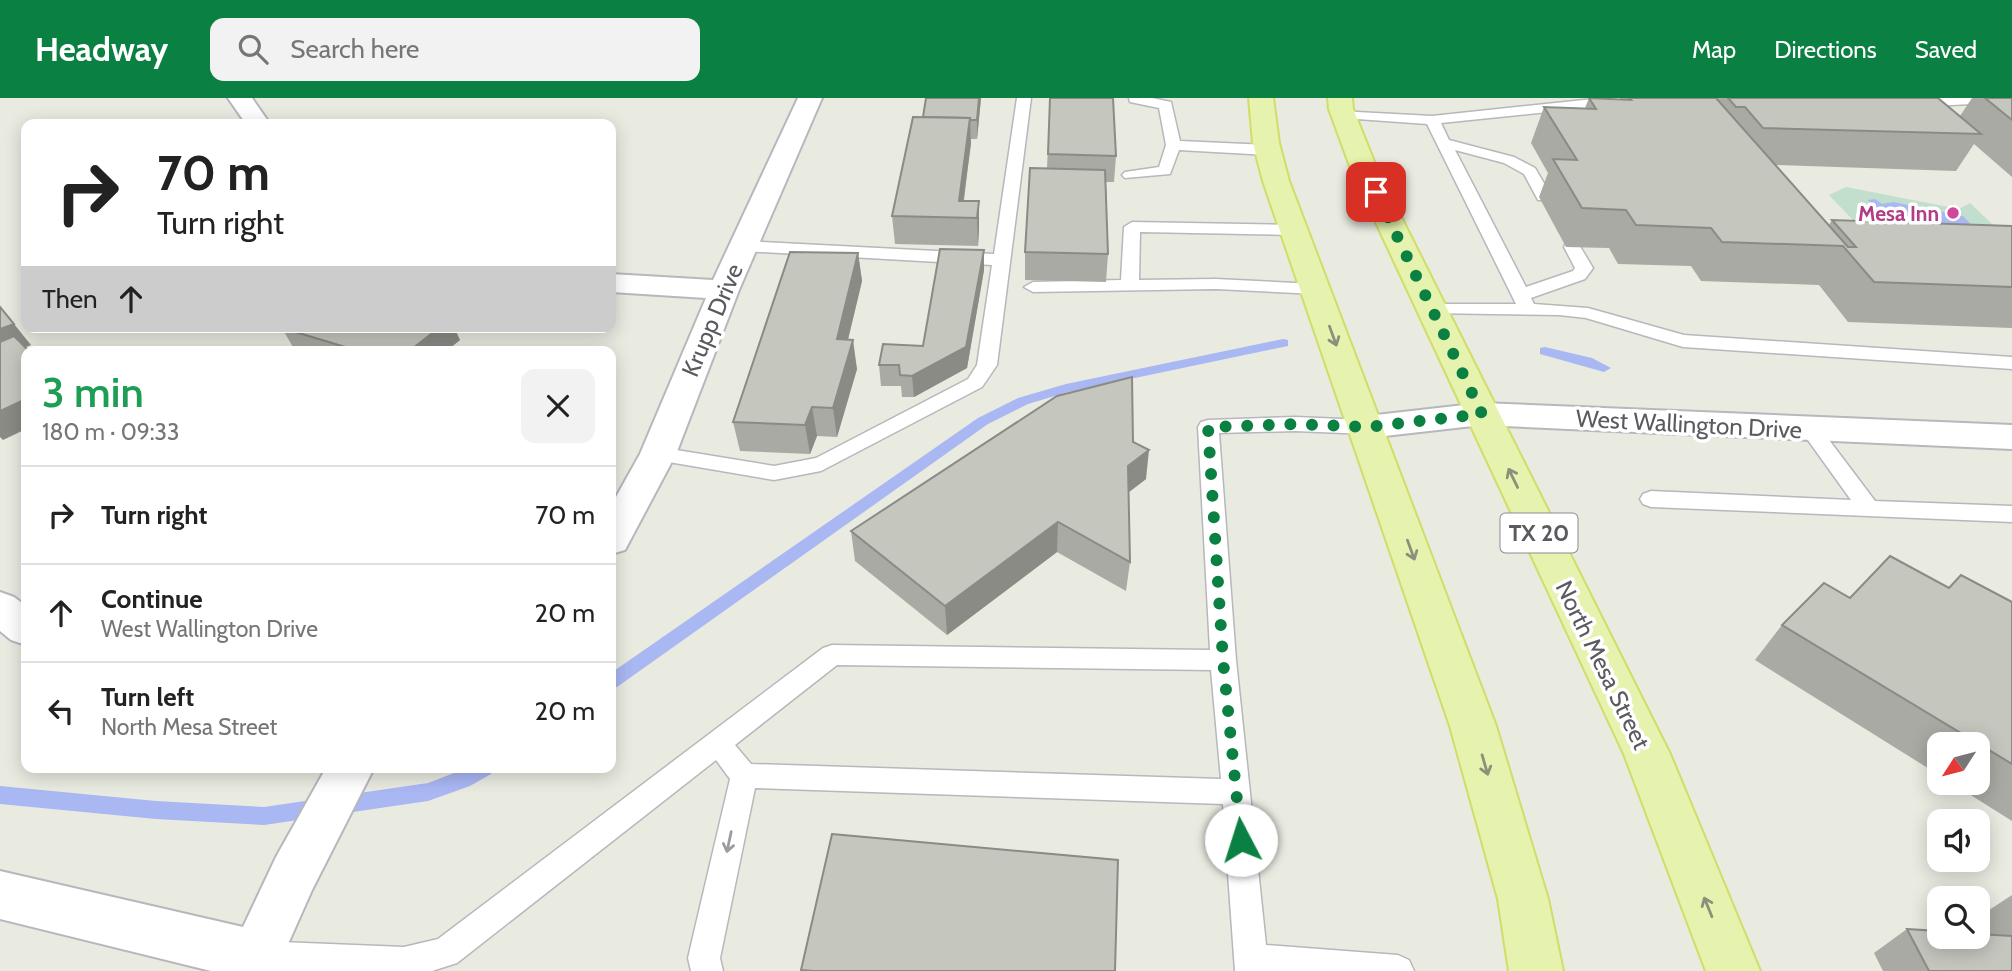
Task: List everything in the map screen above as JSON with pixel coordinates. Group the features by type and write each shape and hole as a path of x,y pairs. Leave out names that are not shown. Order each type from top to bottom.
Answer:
{"main road":[{"path":"1261,98 1268,150 1294,230 1474,726 1523,899 1536,971"},
{"name":"North Mesa Street","path":"1341,106 1364,169 1647,754 1733,971"}],"street":[{"path":"240,98 255,119"},
{"name":"Krupp Drive","path":"616,531 658,454 724,290 810,98"},
{"path":"616,283 724,290"},
{"name":"West Wallington Drive","path":"1367,427 1482,414 2012,437"},
{"path":"0,608 21,625"},
{"path":"0,895 251,963 294,874 348,773"}],"lane":[{"path":"658,454 774,472 821,464 975,383 987,365 1024,98"},
{"path":"1895,103 2012,98"},
{"path":"1130,175 1165,172 1173,145 1166,104 1135,99"},
{"path":"1341,106 1432,120 1634,99"},
{"path":"1432,120 1525,302"},
{"path":"1444,143 1509,160 1530,171 1544,197"},
{"path":"1173,145 1268,150"},
{"path":"1130,285 1132,227 1294,230"},
{"path":"744,246 1002,260"},
{"path":"1525,302 1580,275 1584,268 1572,247"},
{"path":"1033,287 1216,284 1316,289"},
{"path":"1432,309 1525,302 1588,313 1683,341 2012,363"},
{"path":"1367,427 1295,424 1208,427 1223,660 1251,965 1398,971"},
{"path":"1810,429 1868,508"},
{"path":"1651,499 2010,517"},
{"path":"251,963 404,963 446,952 832,655 1223,660"},
{"path":"718,743 744,776 1236,792"},
{"path":"707,971 704,958 744,776"}],"green space":[{"path":"1846,187 1959,209 1970,203 2010,241 1870,238 1829,195"}],"water":[{"path":"1875,199 1882,204 1893,202 1963,216 1979,233 1896,230 1868,200"}],"building":[{"path":"926,98 979,98 977,120 923,117"},
{"path":"1050,98 1113,98 1116,156 1048,154"},
{"path":"1589,98 1716,98 1848,247 1856,247 1832,220 2012,226 2012,287 1874,282 1843,246 1722,242 1711,228 1636,225 1626,210 1582,208 1553,159 1577,160 1544,107 1596,109"},
{"path":"1728,98 1938,98 1981,134 1763,128 1745,107 1736,107"},
{"path":"1985,98 2012,98 2012,120"},
{"path":"913,117 970,118 959,201 979,201 977,218 892,216"},
{"path":"1030,168 1105,170 1108,254 1025,252"},
{"path":"940,249 984,250 966,347 912,376 900,375 899,365 879,365 883,344 923,346"},
{"path":"790,252 858,253 837,339 853,340 833,408 812,407 805,425 733,422"},
{"path":"0,307 14,324 0,329"},
{"path":"299,333 432,333 416,346 342,346"},
{"path":"14,336 24,346 21,346 21,401 0,411 0,342"},
{"path":"1132,377 1133,442 1149,450 1128,466 1130,562 1058,522 945,606 851,531 1057,396"},
{"path":"1890,556 1949,588 1961,575 2012,602 2012,764 1990,751 1990,732 1959,732 1782,625 1824,583 1850,598"},
{"path":"832,834 1118,860 1115,971 801,970"},
{"path":"1907,929 1927,930 1927,949 1990,949 1990,935 2012,936 2012,971 1929,971"}],"waterway":[{"path":"616,678 983,421 1023,401 1066,388 1283,343"},
{"path":"1545,351 1604,368"},
{"path":"0,795 156,810 264,816 428,792 475,773"}],"place":[{"name":"Mesa Inn","path":"1953,213"}],"route":[{"path":"1241,840 1223,660 1208,427 1295,424 1367,427 1482,414 1376,192"}]}
